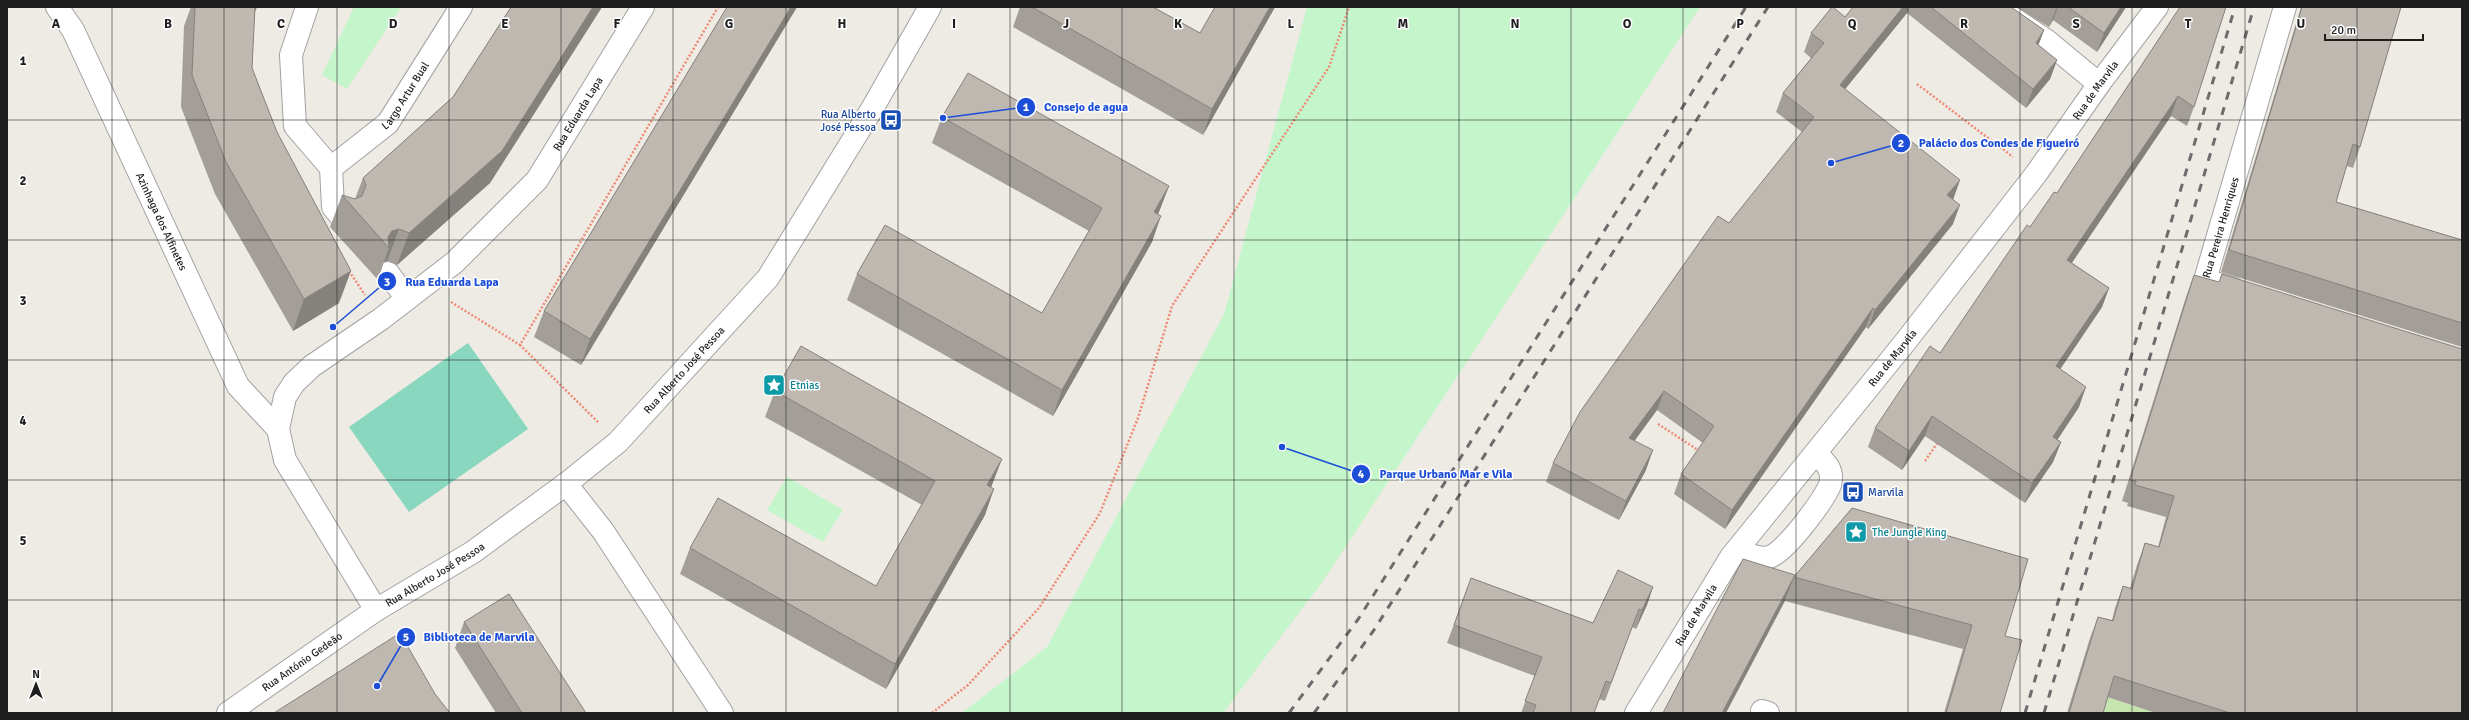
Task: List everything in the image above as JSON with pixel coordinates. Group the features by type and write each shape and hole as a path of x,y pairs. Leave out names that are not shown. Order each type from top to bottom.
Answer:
{"street":[{"name":"Azinhaga dos Alfinetes","path":"57,7 73,30 238,386 278,429"},
{"path":"307,7 291,55 295,126 331,168 333,207 342,218"},
{"name":"Largo Artur Bual","path":"331,168 388,123 461,7"},
{"name":"Rua Eduarda Lapa","path":"376,610 285,460 278,429 285,398 294,383 312,366 455,262 537,180 644,7"},
{"name":"Rua Alberto José Pessoa","path":"376,610 473,552 566,484 618,442 768,278 872,109 930,7"},
{"path":"1996,7 2047,41 2099,84"},
{"name":"Rua de Marvila","path":"1636,713 1736,550 1816,453 2036,174 2099,84 2157,7"},
{"name":"Rua Pereira Henriques","path":"2250,294 2204,280 2285,7"},
{"path":"388,273 407,298"},
{"path":"1736,550 1761,558 1768,558 1782,551 1830,486 1831,470 1816,453"},
{"path":"566,484 603,531 722,713"},
{"name":"Rua António Gedeão","path":"228,713 376,610"}],"path":[{"path":"520,345 718,7"},
{"path":"932,713 968,685 1039,608 1100,513 1138,418 1172,306 1328,67 1349,7"},
{"path":"1917,84 2036,174"},
{"path":"424,285 520,345 618,442"},
{"path":"1658,424 1704,454"},
{"path":"1925,461 1943,435"}],"green space":[{"path":"354,7 401,7 347,89 322,75"},
{"path":"1307,7 1700,7 1323,581 1223,713 962,713 1047,647 1224,314"},
{"path":"468,343 528,429 409,512 349,427"},
{"path":"787,477 843,510 823,542 767,510"},
{"path":"2106,697 2156,713 2101,713"}],"building":[{"path":"195,7 255,7 252,68 277,132 351,271 304,299 226,162 192,75"},
{"path":"511,7 593,7 502,151 409,233 399,229 392,231 388,237 389,248 342,195 355,199 362,196 366,185 363,178 453,97"},
{"path":"727,7 791,7 590,339 544,311"},
{"path":"1032,7 1153,7 1200,33 1215,7 1270,7 1212,109"},
{"path":"1832,7 1845,17 1853,7 1903,7 1840,85 1960,180 1947,195 1960,205 1875,310 1873,308 1732,510 1681,474 1714,426 1664,391 1629,438 1653,450 1626,501 1553,463 1580,412 1718,216 1729,223 1814,117 1783,93 1824,43 1811,33"},
{"path":"1931,7 2011,7 2044,30 2036,43 2057,60 2033,89"},
{"path":"2068,7 2121,7 2104,33"},
{"path":"2180,7 2226,7 2194,107 2178,96 2067,260 2109,288 2056,366 2086,387 2053,437 2061,442 2032,483 1932,416 1909,451 1875,428 1930,346 1940,353 2027,225 2030,227 2054,192 2057,193"},
{"path":"2302,7 2401,7 2360,147 2353,144 2336,202 2462,240 2462,323 2229,250"},
{"path":"968,73 1169,186 1154,212 1161,216 1062,390 857,274 885,225 1042,313 1102,208 942,117"},
{"path":"2222,274 2462,349 2462,713 2230,713 2114,676 2103,713 2069,713 2098,617 2113,621 2123,586 2132,589 2145,543 2159,547 2174,496 2135,485 2136,481 2130,480 2194,275 2219,282"},
{"path":"801,346 1002,459 987,485 994,489 895,664 690,548 718,498 876,586 935,481 775,391"},
{"path":"1852,508 2028,559 2005,636 2022,640 2000,713 1946,713 1972,625 1794,577"},
{"path":"1743,559 1795,575 1722,713 1663,713"},
{"path":"1618,570 1653,587 1642,610 1639,609 1611,683 1606,681 1594,713 1533,713 1536,705 1525,701 1542,657 1454,625 1471,578 1593,623"},
{"path":"509,594 586,713 522,713 464,622"},
{"path":"400,633 435,694 450,713 274,713"}],"railway":[{"path":"1289,713 1359,618 1746,7"},
{"path":"1314,713 1374,630 1768,7"},
{"path":"2025,713 2235,7"},
{"path":"2044,713 2254,7"}],"place":[{"name":"Consejo de agua","path":"943,118"},
{"name":"Rua Alberto José Pessoa","path":"891,120"},
{"name":"Palácio dos Condes de Figueiró","path":"1831,163"},
{"name":"Rua Eduarda Lapa","path":"333,327"},
{"name":"Etnias","path":"774,385"},
{"name":"Parque Urbano Mar e Vila","path":"1282,447"},
{"name":"Marvila","path":"1853,492"},
{"name":"The Jungle King","path":"1856,532"},
{"name":"Biblioteca de Marvila","path":"377,686"}]}
